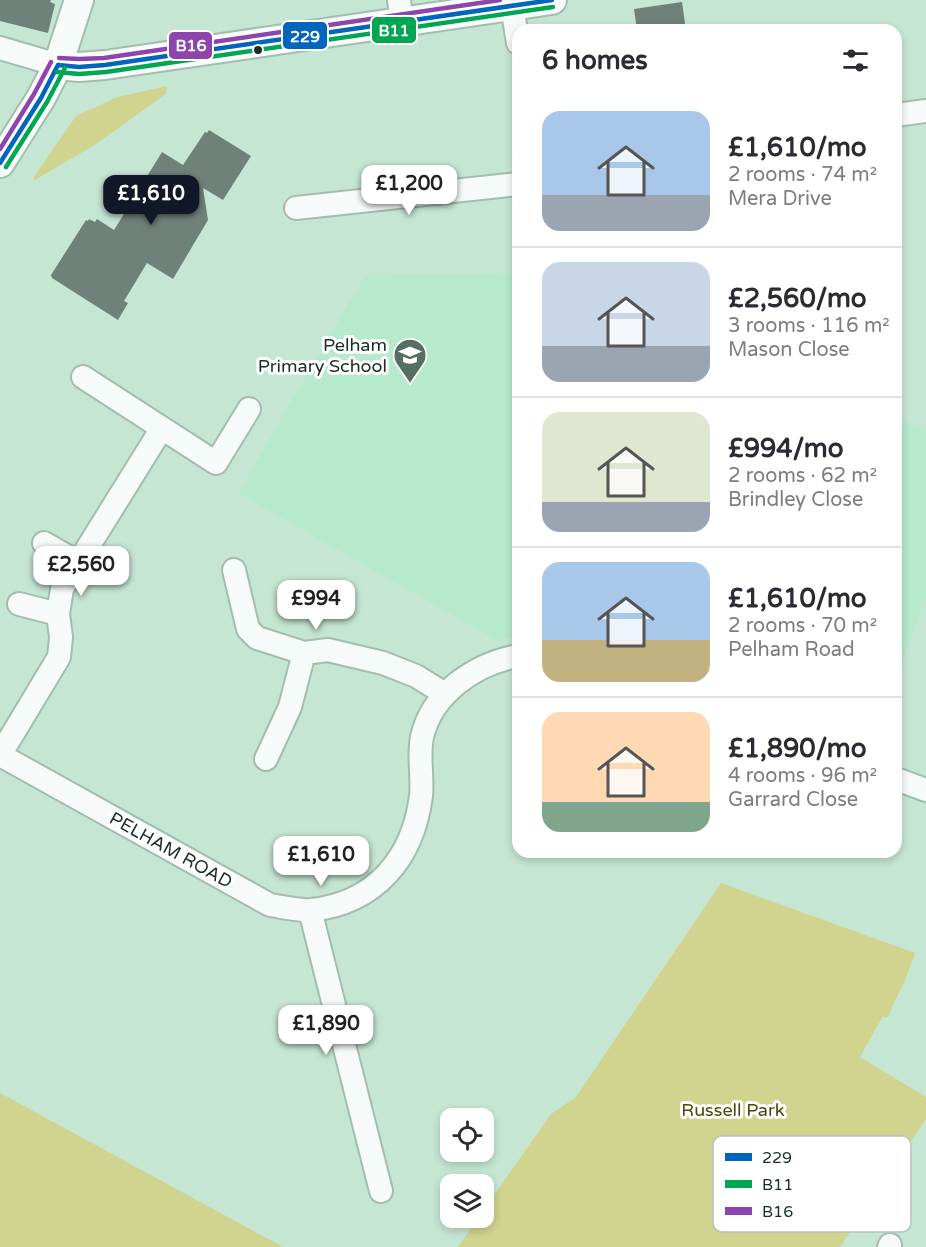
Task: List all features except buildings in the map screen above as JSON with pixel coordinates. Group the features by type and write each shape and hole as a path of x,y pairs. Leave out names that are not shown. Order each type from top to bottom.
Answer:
{"main road":[{"path":"2,157 41,98 58,65 79,0"},
{"path":"58,65 80,67 105,65 400,11 512,6 552,0"}],"street":[{"path":"512,6 515,24"},
{"path":"0,48 58,65"},
{"path":"902,114 926,111"},
{"path":"296,208 512,185"},
{"path":"83,377 216,463 249,409"},
{"path":"0,755 59,657 61,637 58,614 62,589 162,428"},
{"path":"44,543 77,562"},
{"path":"234,570 248,628 257,639 304,653 328,650 383,663 416,676 445,694"},
{"path":"19,604 58,614"},
{"path":"266,759 290,707 304,653"},
{"name":"PELHAM ROAD","path":"0,755 270,905 310,910 344,903 374,886 392,870 405,851 416,827 422,793 420,756 423,735 434,711 445,694 470,672 501,659 512,657"},
{"path":"902,781 926,790"},
{"path":"310,910 381,1191"}],"shaded area":[{"name":"Pelham Primary School","path":"512,273 512,638 496,640 238,493 365,275"},
{"path":"902,420 926,428 926,597 902,663"}],"green space":[{"path":"167,86 166,94 96,144 35,180 33,178 76,116 117,97"},
{"name":"Russell Park","path":"721,883 915,953 887,1018 883,1016 860,1057 926,1097 926,1119 911,1141 911,1136 713,1136 713,1232 850,1232 840,1247 458,1247 471,1228 494,1228 494,1195 551,1114 576,1097"},
{"path":"0,1093 283,1247 0,1247"}],"transit line":[{"name":"B16","path":"59,58 104,58 500,0"},
{"name":"229","path":"58,65 79,67 105,65 552,0"},
{"name":"B11","path":"57,72 79,74 106,72 553,7"},
{"name":"B16","path":"0,149 51,62"},
{"name":"229","path":"0,163 41,98 58,65"},
{"name":"B11","path":"6,167 47,102 65,68"}],"place":[{"name":"Pelham Primary School","path":"410,384"}]}
